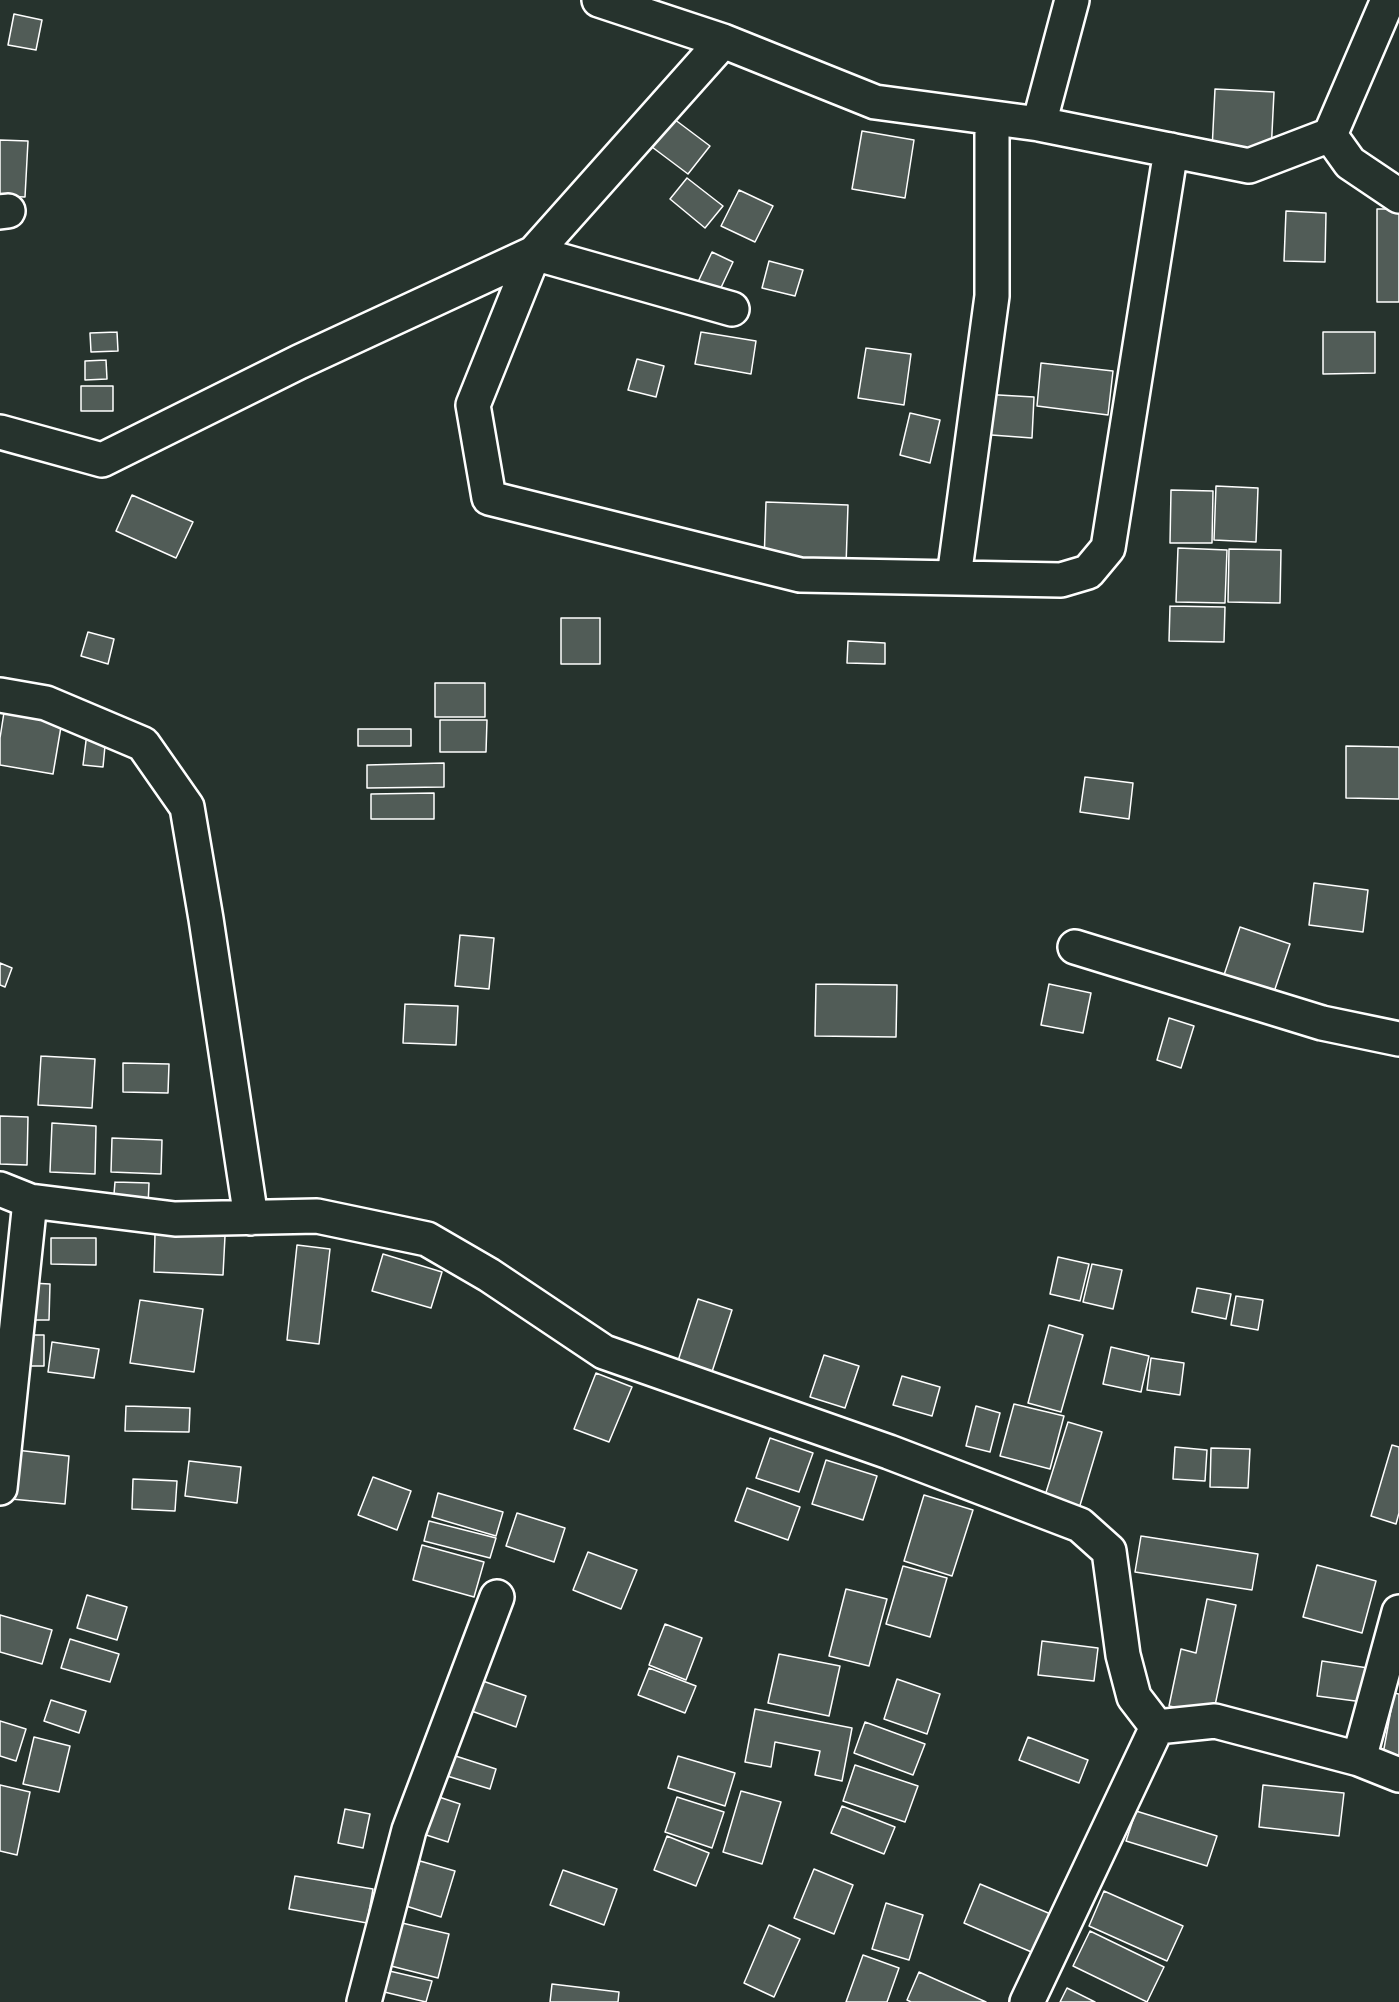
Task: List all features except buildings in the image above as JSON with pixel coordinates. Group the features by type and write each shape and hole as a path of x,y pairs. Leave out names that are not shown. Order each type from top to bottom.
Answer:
{"street":[{"path":"599,0 723,41 875,102 1039,124 1249,166 1330,135 1389,0"},
{"path":"1039,124 1072,0"},
{"path":"723,41 534,253 473,405 489,498 800,575 1061,580 1088,572 1108,548 1171,150"},
{"path":"954,577 992,296 992,118"},
{"path":"1330,135 1350,164 1399,196"},
{"path":"0,432 102,460 299,362 534,253 732,309"},
{"path":"0,695 46,703 143,744 187,807 251,1218"},
{"path":"1075,947 1322,1023 1399,1038"},
{"path":"0,1488 15,1195 175,1219 317,1215 427,1239 489,1275 604,1352 889,1452 1080,1525 1109,1551 1123,1655 1134,1697 1157,1727"},
{"path":"364,2002 409,1830 497,1598"},
{"path":"1359,1759 1399,1612"},
{"path":"1157,1727 1215,1721 1359,1759 1399,1775"},
{"path":"1027,2002 1157,1727"}]}
